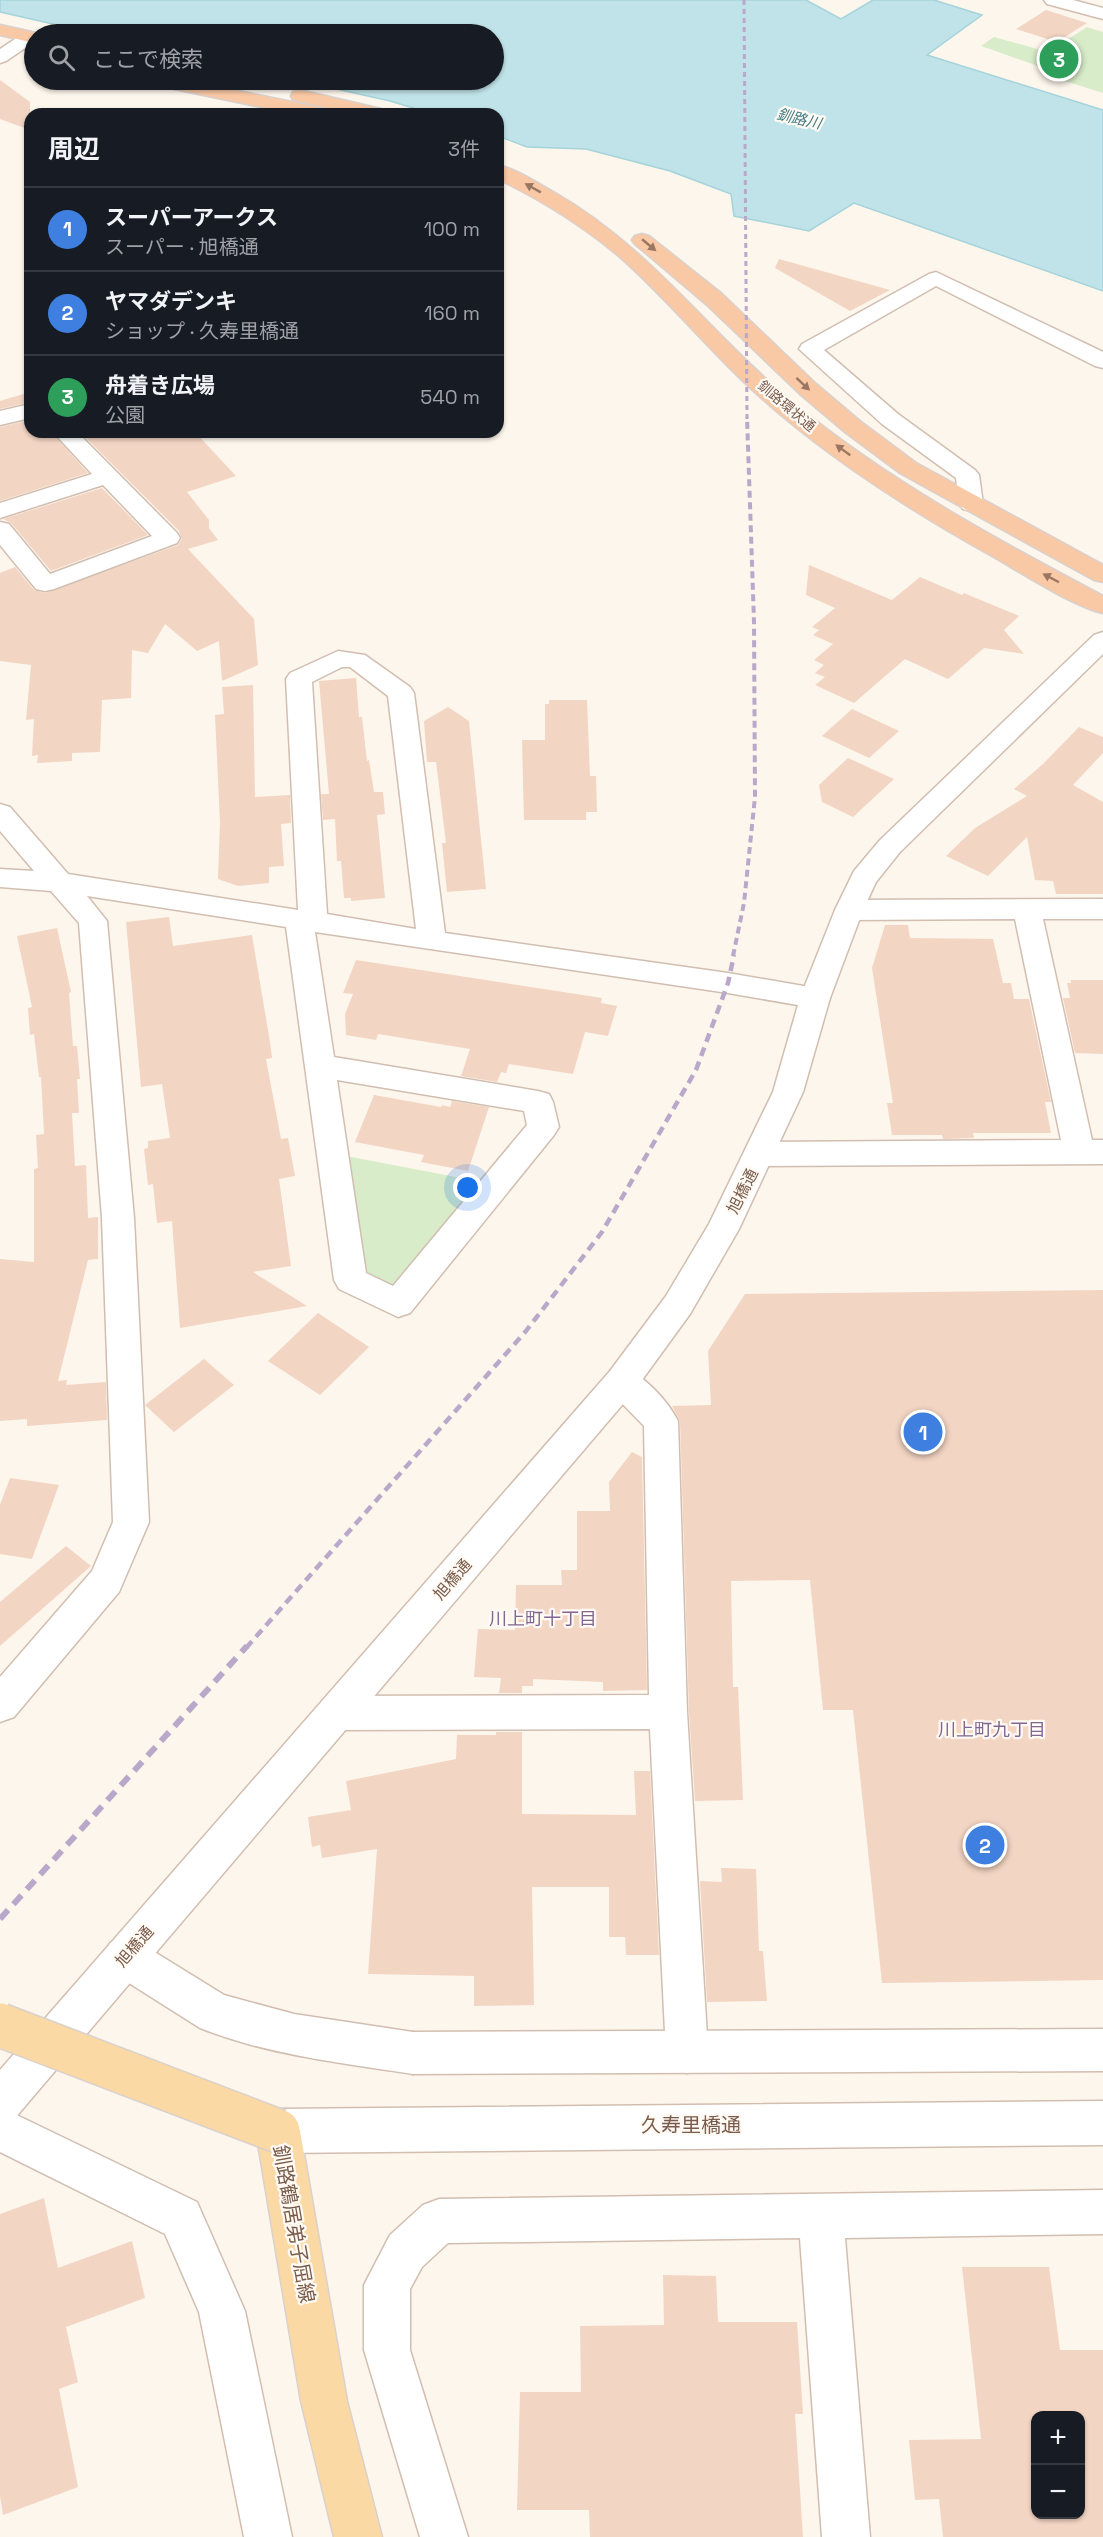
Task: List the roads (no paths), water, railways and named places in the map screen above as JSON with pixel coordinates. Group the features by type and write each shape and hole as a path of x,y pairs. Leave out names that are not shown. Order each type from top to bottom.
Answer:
{"highway":[{"path":"0,30 24,39"},
{"path":"4,50 24,44"},
{"path":"208,90 293,108"},
{"path":"270,90 351,108"},
{"path":"504,156 533,168"},
{"name":"釧路環状通","path":"504,174 533,188 603,234 644,268 783,406 832,443 890,484 974,537 1103,606"},
{"name":"釧路環状通","path":"624,224 714,299 808,389 853,427 908,468 1103,575"}],"main road":[{"name":"釧路鶴居弟子屈線","path":"0,2025 278,2131 324,2401 358,2537"}],"street":[{"path":"1053,0 1103,14"},
{"path":"971,504 967,475 890,419 810,349 936,278 1103,361"},
{"path":"0,418 24,412"},
{"path":"0,529 45,584 168,538 70,438"},
{"path":"0,511 108,476"},
{"name":"旭橋通","path":"0,2103 622,1382 678,1305 723,1229 760,1154 788,1092 815,998 864,878 890,846 1103,640"},
{"path":"320,1066 538,1102 543,1127 398,1304 351,1280 320,1066 306,922 300,679 338,659 356,660 401,693 432,941"},
{"path":"0,813 93,921 118,1218 131,1522 106,1581 0,1705"},
{"path":"0,878 61,882 306,922 728,983 815,998"},
{"path":"849,910 1103,909"},
{"path":"760,1154 1091,1152 1027,910"},
{"path":"622,1382 661,1421 668,1712 687,2052"},
{"path":"336,1713 668,1712"},
{"path":"125,1957 215,2013 294,2035 412,2053 1103,2050"},
{"name":"久寿里橋通","path":"278,2131 1103,2122"},
{"path":"0,2129 180,2218 222,2311 268,2537"},
{"path":"444,2537 387,2350 387,2285 406,2251 439,2221 1103,2212"},
{"path":"821,2216 846,2537"}],"water":[{"name":"釧路川","path":"0,0 806,0 841,19 873,0 934,0 982,15 927,55 1103,110 1103,291 854,203 809,231 734,216 731,194 670,171 586,149 527,147 504,138 504,108 413,108 341,90 504,90 504,24 53,24 0,12"}],"railway":[{"path":"744,0 747,419"},
{"path":"733,956 744,903 755,797 754,622 747,417"},
{"path":"246,1648 526,1331 602,1232 696,1070 728,983 734,955"},
{"path":"0,1919 247,1646"}],"place":[{"name":"舟着き広場","path":"1059,59"},
{"name":"スーパーアークス","path":"923,1432"},
{"name":"ヤマダデンキ","path":"985,1845"}],"district":[{"name":"川上町十丁目","path":"543,1619"},
{"name":"川上町九丁目","path":"992,1730"}]}
